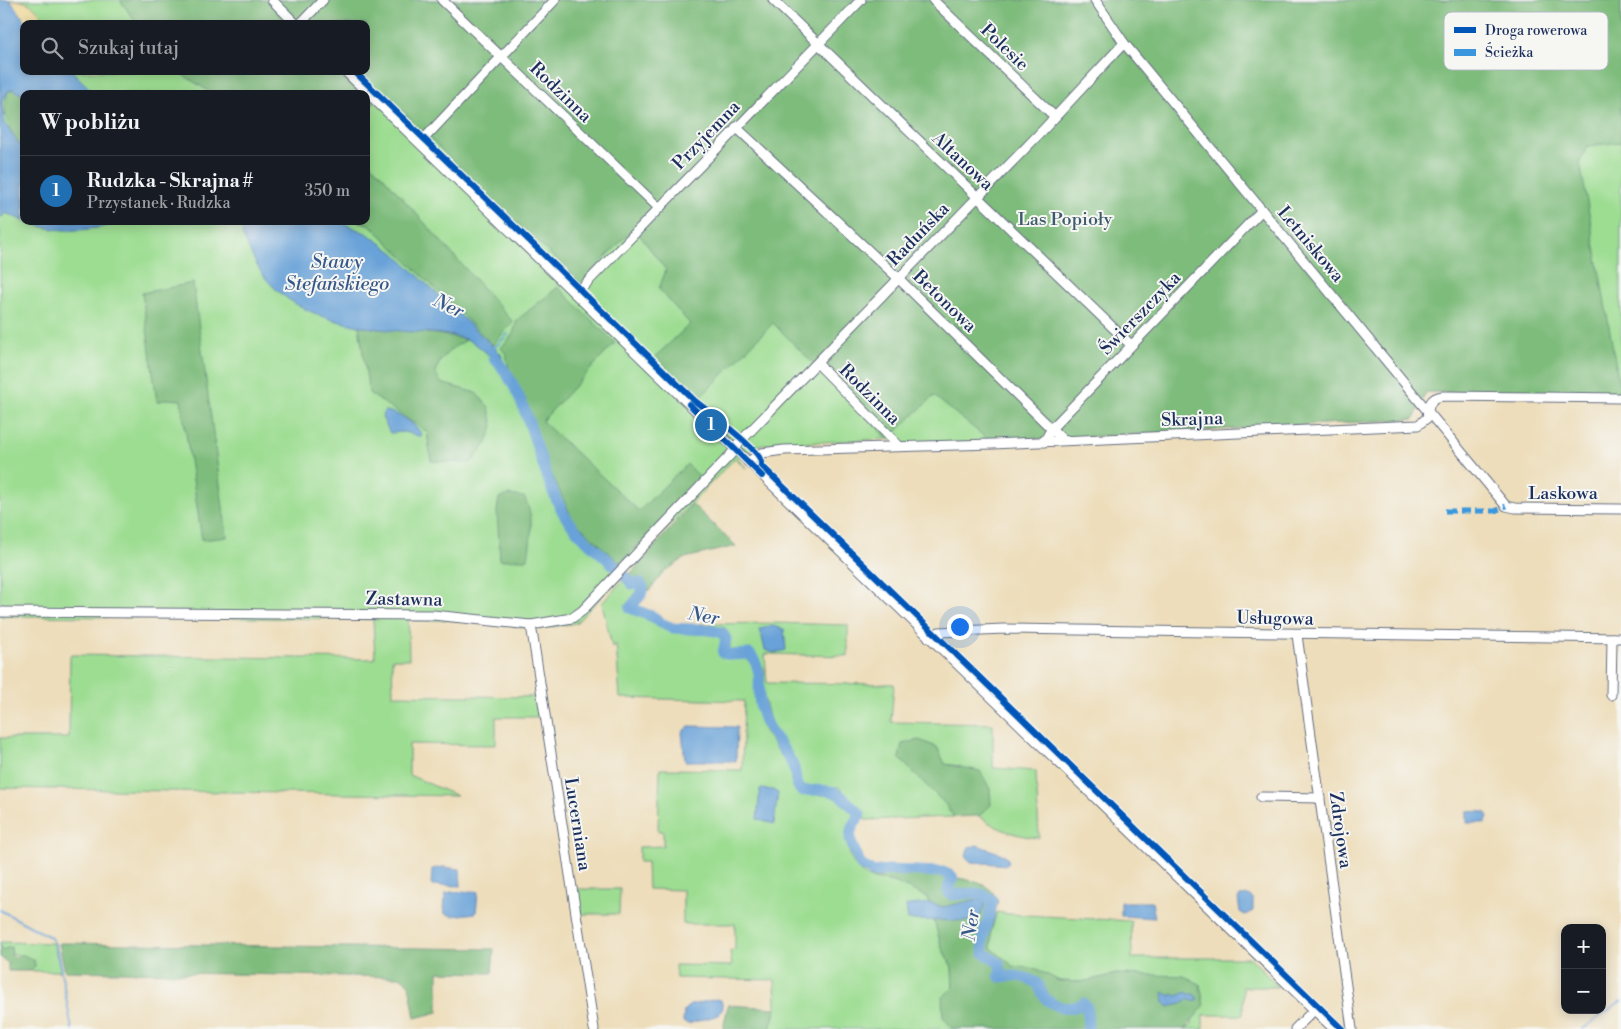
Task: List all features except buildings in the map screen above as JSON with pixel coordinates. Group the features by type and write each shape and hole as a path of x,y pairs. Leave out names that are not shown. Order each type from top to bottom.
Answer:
{"street":[{"path":"272,0 294,20"},
{"path":"302,20 323,0"},
{"name":"Rodzinna","path":"442,0 658,207"},
{"path":"420,143 555,0"},
{"name":"Altanowa","path":"773,0 1131,345"},
{"name":"Przyjemna","path":"576,294 658,207 861,0"},
{"name":"Polesie","path":"933,0 1056,117"},
{"name":"Letniskowa","path":"1095,0 1124,43 1506,506"},
{"name":"Raduńska","path":"735,449 977,196 1056,117 1124,43"},
{"path":"350,75 366,90"},
{"path":"370,94 1334,1029"},
{"name":"Betonowa","path":"736,127 898,278 1063,440"},
{"name":"Świerszczyka","path":"1044,442 1052,428 1262,210"},
{"name":"Rodzinna","path":"818,364 899,446"},
{"name":"Skrajna","path":"748,462 762,454 772,452 1418,425 1427,418 1432,400 1435,397 1443,396 1621,398"},
{"name":"Zastawna","path":"0,612 433,615 531,625 564,620 577,616 614,579 735,449"},
{"name":"Laskowa","path":"1506,506 1515,508 1621,509"},
{"name":"Lucerniana","path":"531,625 594,1029"},
{"name":"Usługowa","path":"929,638 940,632 1003,629 1298,635 1617,638"},
{"name":"Zdrojowa","path":"1298,635 1352,1029"},
{"path":"1612,695 1617,638"},
{"path":"1261,797 1320,798"},
{"path":"1295,1029 1314,1010"}],"green space":[{"path":"0,0 1621,0 1621,394 1426,392 1414,419 991,442 902,444 888,439 758,445 747,452 751,456 744,454 737,457 747,469 735,458 576,623 538,629 472,620 408,620 409,659 392,659 393,695 536,697 539,717 496,717 496,745 409,744 409,775 457,796 0,788 0,738 69,738 70,655 375,659 373,619 0,616"},
{"name":"Las Popioły","path":"120,0 1621,0 1621,142 1588,146 1580,162 1621,394 1426,392 1414,419 991,442 934,396 888,439 773,323 697,401 656,356 690,324 659,289 666,270 634,228 581,283 477,185 384,93 370,106 370,90 207,90 183,75 370,75 370,20 134,20"},
{"path":"13,89 20,93 20,144 7,122 5,107 8,91"},
{"path":"370,164 513,322 493,345 370,225"},
{"path":"193,283 227,537 202,540 181,400 167,399 157,402 142,293"},
{"path":"558,287 615,343 542,421 639,511 687,464 703,480 620,563 573,520 551,473 525,399 509,369 506,354 501,348 513,334 517,320"},
{"path":"359,326 437,334 467,340 448,353 435,372 441,383 476,393 489,407 493,426 487,443 471,463 431,461 427,432 369,393"},
{"path":"508,495 524,497 530,512 531,528 528,559 500,560 497,511 499,498"},
{"path":"692,504 736,546 685,558 664,572 649,591 642,579 634,579 630,574"},
{"path":"623,580 629,587 637,587 638,590 626,605 627,611 681,633 719,637 722,642 720,655 730,658 746,658 755,668 756,708 763,730 790,768 791,781 799,794 835,796 854,815 848,840 854,865 860,871 868,877 895,882 927,897 942,948 952,967 953,988 943,1016 953,1029 770,1029 776,1008 775,980 676,978 675,965 732,966 730,951 735,950 735,924 683,924 683,890 648,889 647,862 639,862 639,847 663,846 663,831 658,831 660,769 742,770 744,701 620,698 616,644 612,647 602,603"},
{"path":"775,623 848,625 848,656 765,654 767,683 894,684 891,722 993,724 993,768 1036,771 1039,838 1007,831 979,816 991,804 960,766 944,764 937,747 899,758 946,805 954,817 865,820 862,811 839,787 804,786 799,777 798,765 771,724 763,693 765,670 753,651 730,650 730,636 725,628 698,624"},
{"path":"919,740 937,747 945,764 980,771 990,789 991,805 979,816 954,817 946,805 899,758 902,744"},
{"path":"928,875 956,878 980,883 989,889 998,900 991,932 991,948 1013,966 1037,969 1059,981 1082,982 1117,974 1184,976 1200,984 1204,1006 1185,1029 953,1029 943,1017 942,997 953,988 952,967 942,948 927,897 894,882 869,877"},
{"path":"577,889 620,889 619,914 581,914"},
{"path":"997,912 1131,921 1132,958 1251,958 1278,987 1243,987 1243,1015 1203,1015 1203,1029 1185,1029 1193,1023 1117,974 1082,982 1059,981 1036,969 1013,966 991,948 991,932"},
{"path":"0,942 53,943 61,971 30,971 35,966 34,960 1,950"},
{"path":"59,943 494,949 492,973 438,972 438,1012 415,1018 409,984 400,977 65,971"},
{"path":"0,945 1,950 11,947 12,956 18,957 21,954 34,960 35,966 30,971 8,971 8,963 0,957"},
{"path":"728,1005 776,1008 770,1029 723,1029"}],"sand":[{"path":"10,0 28,3 45,20 24,20"}],"water":[{"path":"0,0 10,0 24,20 20,20 20,75 76,75 91,90 20,90 20,93 13,89 8,91 2,102 4,123 20,145 20,219 5,213 2,217 0,216"},
{"path":"35,225 111,225 77,230 52,229"},
{"name":"Stawy Stefańskiego","path":"228,225 347,225 368,234 394,253 501,354 504,368 477,346 460,337 361,326 342,322 305,309 288,299 274,287 261,272 253,258 242,234 243,228"},
{"path":"384,411 394,413 406,419 417,428 422,437 404,432 390,433 382,417"},
{"path":"773,626 784,629 786,650 775,653 765,650 760,629"},
{"path":"689,726 737,727 736,761 685,761 682,732"},
{"path":"760,789 773,790 778,793 774,824 757,819"},
{"path":"1467,811 1485,812 1488,816 1486,823 1467,823"},
{"path":"977,845 1005,855 1009,861 1007,865 971,862 966,857 968,848"},
{"path":"443,867 460,869 461,886 431,885 432,869"},
{"path":"478,892 476,913 452,916 444,913 445,894"},
{"path":"1249,895 1253,899 1253,911 1245,915 1240,912 1238,899 1240,896"},
{"path":"979,899 984,900 985,904 979,919 975,921 908,920 906,906 909,905 931,903 943,907"},
{"path":"1121,902 1152,902 1155,918 1121,916"},
{"path":"1163,992 1171,996 1172,994 1177,996 1187,992 1188,994 1194,994 1198,999 1196,1002 1187,999 1184,1002 1169,1007 1164,1003"},
{"path":"716,999 721,1000 723,1008 719,1015 688,1024 683,1022 684,1010 690,1005"}],"waterway":[{"path":"494,348 508,334"},
{"name":"Ner","path":"494,358 506,372 524,408 552,490 567,518 575,529 632,584 640,583 643,587 641,595 630,608 654,617 661,623 673,628 710,630 722,633 726,639 723,653 731,655 750,654 758,668 759,701 763,717 789,758 794,769 796,782 801,791 822,790 835,792 860,814 851,830 850,840 861,865 873,872 889,870 943,872 952,876 953,879 949,885 948,892 953,895 978,893 992,900 984,933 983,946 984,953 999,963 1000,977 1018,976 1027,978 1037,983 1042,993 1051,1003 1061,1007 1073,1007 1083,1003 1087,1007 1088,1029"},
{"path":"0,910 50,937 56,945 72,1029"},
{"path":"1583,1029 1621,1001"}],"marked path":[{"path":"1445,511 1495,511 1506,506"}],"cycle path":[{"path":"358,75 695,401 750,447 757,454 762,466 1342,1029"},
{"path":"689,404 762,476"}],"place":[{"name":"Rudzka - Skrajna #","path":"711,425"}]}
